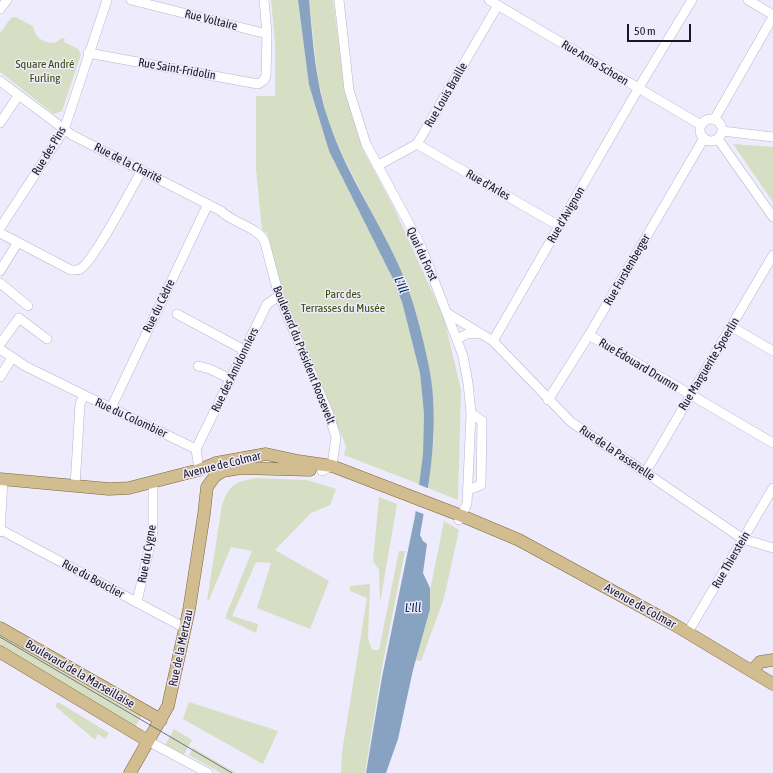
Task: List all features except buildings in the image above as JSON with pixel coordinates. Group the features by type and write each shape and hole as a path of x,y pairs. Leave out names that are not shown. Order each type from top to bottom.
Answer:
{"main road":[{"name":"Avenue de Colmar","path":"2,479 75,486 129,488 199,470 216,463 266,454 298,461 327,469 382,488 504,534 574,569 688,632 753,670 773,684"},
{"name":"Avenue de Colmar","path":"219,474 241,468 327,469"},
{"path":"199,470 204,474 219,474"},
{"path":"199,470 206,480 207,487"},
{"name":"Rue de la Mertzau","path":"199,470 204,514"},
{"name":"Rue de la Mertzau","path":"130,773 168,706 185,628 207,487 219,474"},
{"name":"Avenue de Colmar","path":"382,488 403,493 457,516"},
{"name":"Boulevard de la Marseillaise","path":"0,628 161,720"},
{"name":"Boulevard de la Marseillaise","path":"0,652 148,741"},
{"path":"753,670 760,662 773,660"}],"street":[{"path":"0,9 7,0"},
{"name":"Rue des Pins","path":"0,228 64,130 88,53 107,0"},
{"name":"Rue Voltaire","path":"131,0 267,34"},
{"path":"264,0 267,34"},
{"name":"Quai du Forst","path":"339,0 349,90 366,144 376,166 421,246 463,356 471,413 467,504 457,516"},
{"name":"Rue Anna Schoen","path":"489,0 701,125"},
{"name":"Rue d'Avignon","path":"493,341 692,0"},
{"path":"714,120 773,16 748,0"},
{"name":"Rue Louis Braille","path":"418,144 498,5"},
{"name":"Rue Saint-Fridolin","path":"88,53 254,84 264,80 267,34"},
{"name":"Rue de la Charité","path":"0,82 64,130 208,204 221,211 227,218 261,236"},
{"path":"0,123 18,96"},
{"path":"773,137 720,135 709,141 704,138 700,132 701,125 707,120 714,120 719,123 720,135 773,216"},
{"name":"Rue Furstenberger","path":"548,400 589,335 704,138"},
{"path":"376,166 418,144"},
{"name":"Rue d'Arles","path":"418,144 559,226"},
{"path":"0,233 71,270 80,269 88,262 142,170"},
{"name":"Rue du Cèdre","path":"111,408 208,204"},
{"name":"Boulevard du Président Roosevelt","path":"261,236 266,243 279,296 328,412 336,437 327,469"},
{"path":"0,271 18,242"},
{"name":"Rue Marguerite Spoerlin","path":"645,473 773,255"},
{"path":"0,283 28,306"},
{"name":"Rue des Amidonniers","path":"196,448 268,304 279,296"},
{"name":"Rue de la Passerelle","path":"447,313 493,341 548,400 571,422 743,539 773,548"},
{"path":"177,314 244,350"},
{"path":"0,344 19,318 47,339"},
{"path":"732,327 773,351"},
{"path":"457,339 467,334 480,333"},
{"name":"Rue Édouard Drumm","path":"589,335 773,443"},
{"path":"0,349 25,366 84,395"},
{"path":"0,377 12,358"},
{"path":"198,366 210,369 230,379"},
{"name":"Rue du Colombier","path":"75,486 80,404 84,395 196,448"},
{"path":"468,490 481,485 482,420 471,413"},
{"name":"Rue de la Mertzau","path":"196,448 199,470"},
{"path":"1,531 2,479"},
{"name":"Rue du Cygne","path":"138,602 153,532 153,482"},
{"name":"Rue Thierstein","path":"688,632 773,488"},
{"name":"Rue du Bouclier","path":"1,531 185,628"},
{"path":"148,741 208,773"}],"green space":[{"name":"Parc des Terrasses du Musée","path":"271,0 298,0 309,85 329,151 392,277 402,302 420,373 424,414 423,454 419,484 344,455 346,446 284,299 267,233 262,230 256,169 256,96 275,96 275,42"},
{"path":"309,0 333,0 345,90 362,148 394,208 444,318 461,390 458,500 428,488 434,437 434,406 429,368 410,295 399,266 344,158 328,122 318,79"},
{"name":"Square André Furling","path":"15,17 33,26 38,37 43,41 55,43 62,38 65,39 64,42 78,49 81,54 62,111 54,114 0,72 0,33 11,18"},
{"path":"733,144 773,147 773,202"},
{"path":"256,478 307,480 336,489 330,505 311,513 275,550 329,581 310,629 257,608 271,563 256,562 232,616 258,624 256,633 225,618 252,551 231,547 209,600 207,601 222,505 228,492 234,485"},
{"path":"379,497 397,504 380,603 379,570 373,561"},
{"path":"444,521 459,530 444,598 421,661 416,660"},
{"path":"399,551 405,551 383,662 365,773 341,773 342,752 367,598 350,591 350,586 370,584 368,639 372,650 379,650"},
{"path":"0,631 142,715 135,727 0,649"},
{"path":"58,702 109,733 105,739 98,734 95,740 55,706"},
{"path":"189,702 278,731 263,764 183,719"},
{"path":"174,729 192,740 183,756 165,745"},
{"path":"193,748 236,773 221,773 189,755"}],"water":[{"name":"L'Ill","path":"298,0 309,0 313,46 318,77 324,107 329,122 344,159 404,278 420,328 432,388 434,430 430,472 420,535 423,541 427,544 423,573 430,588 430,609 413,670 398,739 386,773 366,773 382,677 415,516 423,454 424,414 420,373 402,302 392,277 329,151 309,85"}],"pier":[{"path":"417,484 430,489 426,515 413,510"}],"tram line":[{"path":"0,637 232,773"}]}
